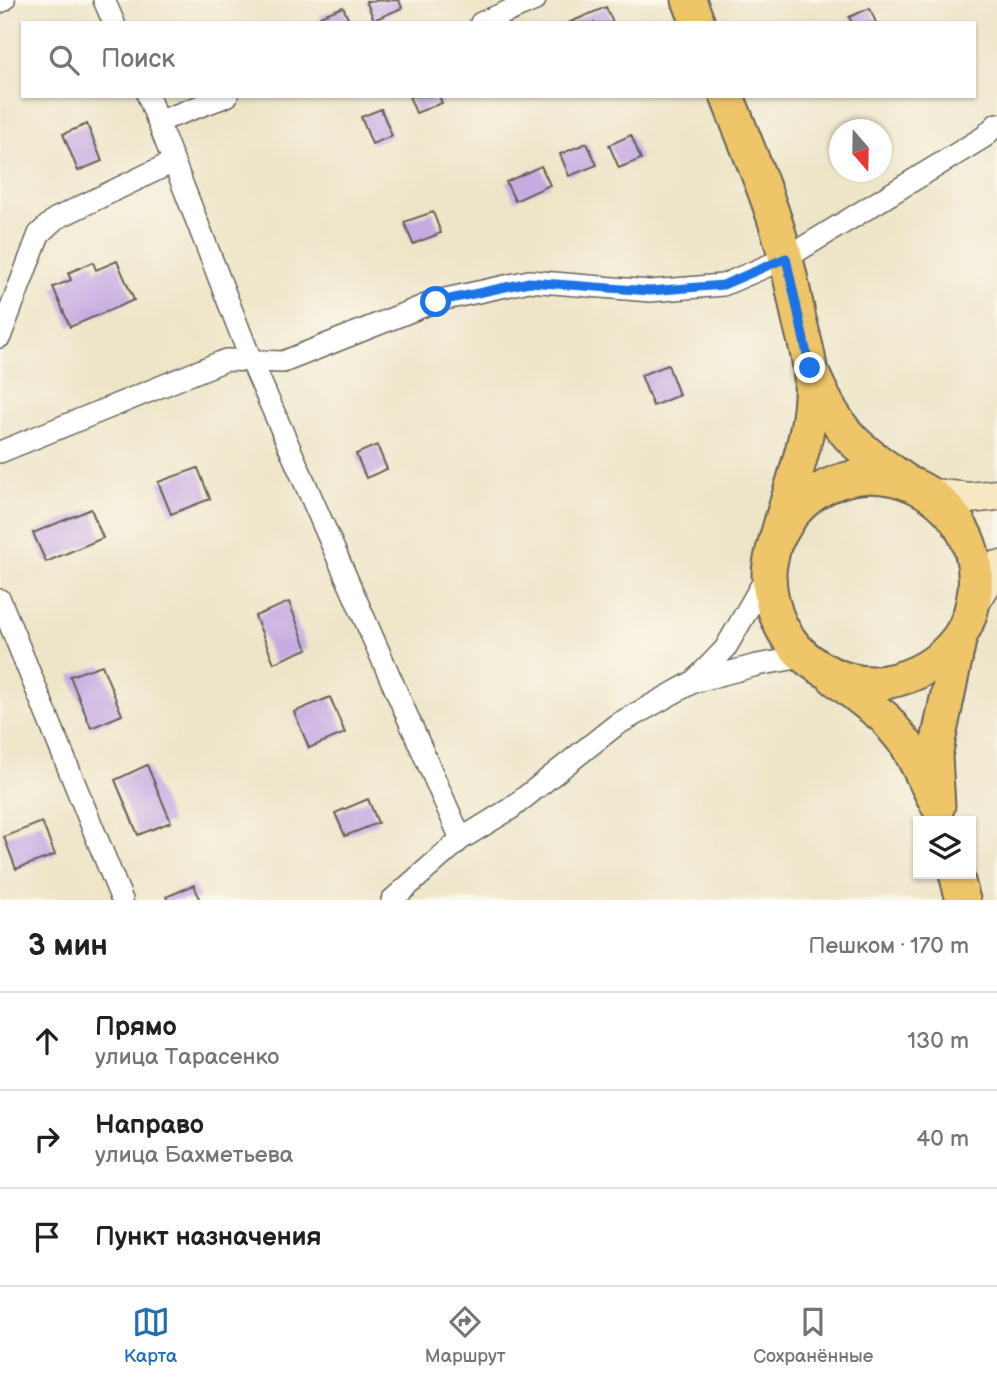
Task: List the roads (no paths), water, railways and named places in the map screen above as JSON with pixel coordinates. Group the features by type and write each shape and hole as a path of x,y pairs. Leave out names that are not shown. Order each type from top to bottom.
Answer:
{"main road":[{"path":"689,0 697,21"},
{"path":"728,98 765,191 786,258 810,368 808,425 769,573 772,605 785,635 815,664 884,717 907,745 940,813"},
{"path":"810,368 840,429 857,446 953,514 968,539 976,571 974,605"},
{"path":"776,541 793,513 818,491 848,479 877,476 969,498 997,495"},
{"path":"940,813 935,756 960,636 974,605 997,566"},
{"path":"815,664 853,681 881,683 908,677 937,661 960,636"},
{"path":"957,879 963,900"}],"street":[{"path":"104,0 113,21"},
{"path":"486,21 535,0"},
{"path":"149,98 251,360 461,839"},
{"path":"160,121 221,98"},
{"path":"0,452 226,360 283,362 436,302 529,282 650,291 723,285 786,258 984,137 997,124"},
{"path":"0,337 39,234 55,219 173,162"},
{"path":"693,682 725,649 769,573"},
{"path":"0,600 122,900"},
{"path":"393,900 461,839 510,809 616,724 693,682 758,665 815,664"}]}
